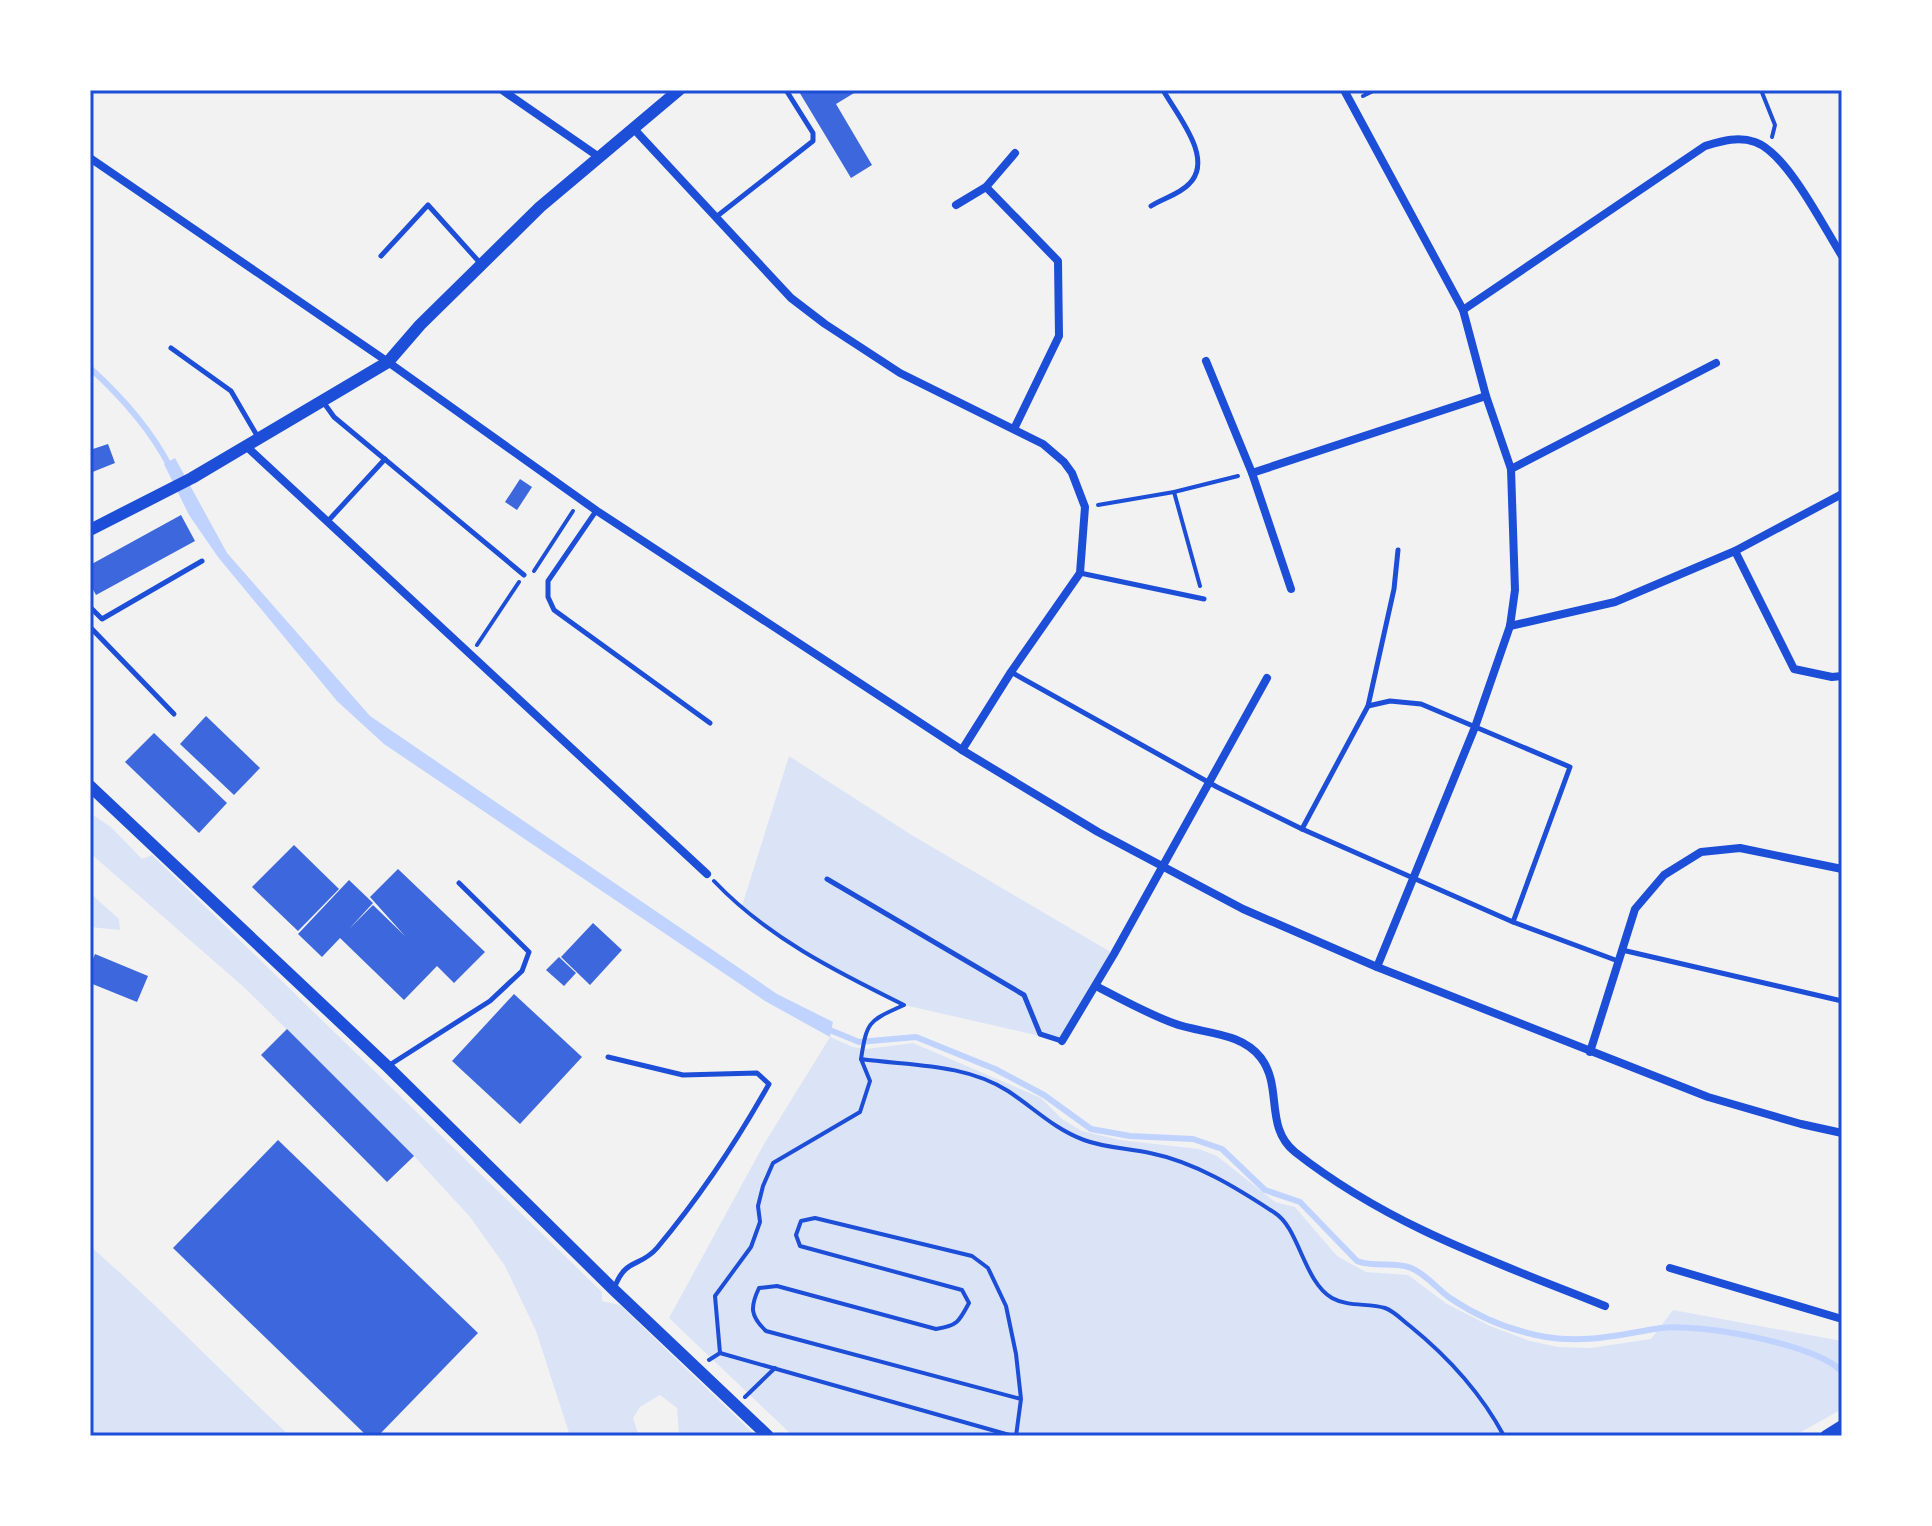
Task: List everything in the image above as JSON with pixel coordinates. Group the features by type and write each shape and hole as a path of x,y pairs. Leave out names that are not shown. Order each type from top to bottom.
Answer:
{"street":[{"path":"502,90 599,157"},
{"path":"90,530 192,478 324,403 388,362 420,325 540,207 679,90"},
{"path":"1344,90 1463,310 1486,396 1511,469 1515,590 1510,626 1475,727 1377,967"},
{"path":"633,128 791,298 900,373 1043,444 1064,462 1079,486 1085,507 1080,573 1011,672 962,750"},
{"path":"1463,310 1705,146 1730,139 1753,141 1770,149 1784,163 1842,256"},
{"path":"956,205 986,187 1015,153"},
{"path":"90,158 388,362 597,511 962,750 1098,832 1243,909 1377,967 1708,1097 1842,1133"},
{"path":"986,187 1058,261 1059,336 1014,429"},
{"path":"1206,361 1252,473 1291,589"},
{"path":"1511,469 1716,363"},
{"path":"1252,473 1486,396"},
{"path":"246,446 707,874"},
{"path":"1510,626 1615,602 1735,551 1842,494"},
{"path":"1735,551 1794,669 1832,677 1842,676"},
{"path":"1062,1041 1096,986 1267,678"},
{"path":"90,786 388,1067 614,1290 768,1436"},
{"path":"1590,1052 1635,909 1664,875 1701,852 1740,848 1842,869"},
{"path":"1096,986 1191,1030 1247,1045 1259,1055 1268,1069 1277,1127 1282,1138 1292,1150 1357,1196 1429,1235 1605,1306"},
{"path":"1670,1268 1842,1319"},
{"path":"1826,1436 1842,1426"}],"lane":[{"path":"716,217 813,141 813,133 786,90"},
{"path":"1151,206 1188,186 1200,167 1198,151 1163,90"},
{"path":"381,256 428,205 482,264"},
{"path":"171,348 231,391 259,439"},
{"path":"324,403 334,417 524,575"},
{"path":"328,521 385,459"},
{"path":"597,511 548,581 548,597 554,610 710,723"},
{"path":"1302,829 1368,706 1394,589 1398,550"},
{"path":"90,607 102,619 202,561"},
{"path":"1080,573 1204,599"},
{"path":"90,627 174,714"},
{"path":"1011,672 1209,782 1302,829 1513,922 1618,961"},
{"path":"1368,706 1390,701 1421,704 1570,767 1513,922"},
{"path":"827,879 1024,995 1040,1034 1062,1041"},
{"path":"388,1067 480,1008 522,971 529,952 459,883"},
{"path":"1622,950 1842,1001"},
{"path":"608,1057 683,1075 757,1073 769,1084 717,1168 654,1251 620,1272 614,1290"}],"path":[{"path":"1761,90 1775,125 1770,149"},
{"path":"1085,507 1174,492 1252,473"},
{"path":"1174,492 1204,599"},
{"path":"471,654 524,575 533,573 581,499"},
{"path":"707,874 741,909 823,965 904,1005 874,1019 865,1033 861,1056 870,1081 860,1112 773,1163 763,1186 758,1206 760,1222 751,1247 715,1296 720,1353"},
{"path":"861,1056 942,1067 977,1077 1007,1090 1049,1123 1069,1133 1109,1147 1149,1152 1179,1161 1279,1215 1320,1288 1331,1298 1387,1308 1397,1315 1433,1345 1467,1381 1504,1436"},
{"path":"720,1353 1015,1436 1021,1399 1016,1354 1006,1306 988,1268 972,1256 815,1218 801,1221 796,1235 800,1246 962,1290 969,1303 954,1326 936,1329 777,1286 759,1288 751,1304 753,1319 766,1331 1021,1399"},
{"path":"698,1369 720,1353"},
{"path":"736,1406 775,1368"}],"shaded area":[{"path":"789,756 910,834 1114,954 1062,1041 904,1005 823,965 741,909"},
{"path":"90,813 111,827 142,859 152,855 602,1292 602,1301 620,1305 756,1436 679,1436 677,1408 660,1395 640,1407 633,1418 639,1436 570,1436 536,1331 505,1266 470,1217 414,1156 246,989 90,853"},
{"path":"90,893 119,919 120,930 90,927"},
{"path":"830,1037 866,1049 913,1043 1041,1098 1062,1119 1082,1131 1120,1140 1199,1149 1217,1156 1275,1202 1295,1207 1337,1256 1366,1272 1408,1275 1447,1304 1490,1326 1530,1341 1558,1347 1590,1348 1651,1339 1673,1310 1842,1341 1842,1409 1794,1436 793,1436 669,1318 764,1144"},
{"path":"90,1246 141,1292 290,1436 90,1436"}],"water":[{"path":"175,458 227,553 370,716 777,994 833,1022 830,1037 765,1001 384,744 337,701 218,557 189,515 164,464"}],"building":[{"path":"798,90 859,90 836,104 872,165 851,178"},
{"path":"108,444 115,463 90,473 90,450"},
{"path":"520,479 532,487 517,510 505,502"},
{"path":"181,515 195,541 96,595 90,584 90,565"},
{"path":"206,716 260,768 234,795 180,744"},
{"path":"154,733 227,803 199,833 125,762"},
{"path":"294,845 339,889 298,931 252,887"},
{"path":"398,869 485,952 454,983 437,966 404,1000 340,938 322,957 298,934 349,880 373,903 349,929 373,905 405,936 370,897"},
{"path":"593,923 622,950 590,985 561,957"},
{"path":"95,954 148,976 137,1002 90,983 90,966"},
{"path":"559,957 576,973 564,986 546,970"},
{"path":"514,994 582,1057 520,1124 452,1061"},
{"path":"287,1029 414,1156 387,1182 261,1055"},
{"path":"278,1140 478,1333 378,1436 367,1436 173,1248"}],"waterway":[{"path":"90,368 134,414 154,439 170,467"},
{"path":"825,1028 859,1042 916,1037 995,1069 1044,1095 1091,1129 1130,1136 1193,1139 1222,1149 1265,1190 1300,1202 1357,1261 1411,1268 1461,1305 1508,1327 1561,1339 1678,1327 1728,1332 1784,1344 1829,1362 1842,1372"}]}
